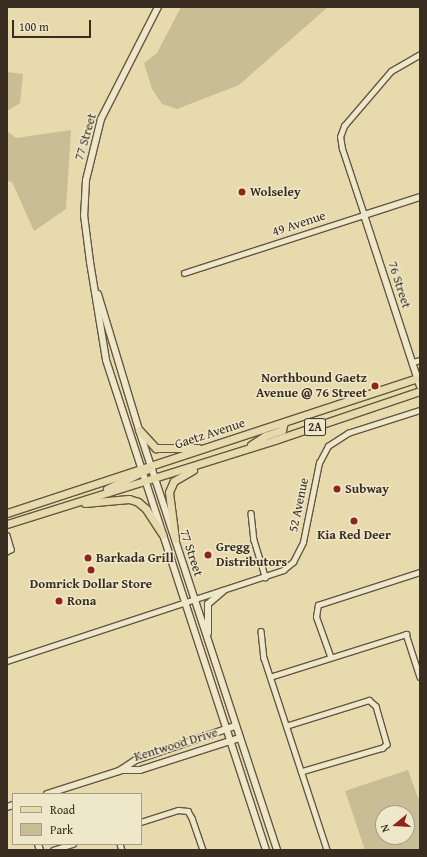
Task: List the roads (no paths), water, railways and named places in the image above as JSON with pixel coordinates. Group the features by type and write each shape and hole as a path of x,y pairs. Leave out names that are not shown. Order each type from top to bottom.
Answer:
{"main road":[{"name":"77 Street","path":"158,7 101,119 86,180 84,215 106,360 226,730 234,739"},
{"name":"49 Avenue","path":"364,215 420,197"},
{"name":"76 Street","path":"364,215 419,378 420,386"},
{"name":"77 Street","path":"90,262 139,430 235,726 234,739 266,850"},
{"name":"Gaetz Avenue","path":"7,513 142,471 151,466 419,378"},
{"name":"Gaetz Avenue","path":"7,524 145,482 420,391"},
{"path":"244,450 265,436 282,430 284,422"},
{"path":"139,430 146,441 158,448 209,447"},
{"path":"175,539 168,496 171,484 180,477 209,461"},
{"path":"70,504 142,471"},
{"path":"70,504 129,499 138,502 146,508 162,534"},
{"path":"208,640 207,608 212,599 223,591"},
{"name":"Kentwood Drive","path":"50,793 119,770 136,760 235,726"},
{"path":"234,739 246,769 252,774 277,850"},
{"name":"Kentwood Drive","path":"119,770 140,770 234,739"}],"street":[{"path":"364,215 342,149 340,137 344,126 391,71 420,54"},
{"name":"49 Avenue","path":"184,273 364,215"},
{"path":"413,362 420,360"},
{"name":"52 Avenue","path":"7,661 265,577 289,566 300,550 319,463 328,446 348,433 420,410"},
{"path":"251,513 254,540 265,577"},
{"path":"7,535 11,549 7,552"},
{"path":"330,656 316,617 318,605 420,572"},
{"path":"261,631 264,658 327,850"},
{"path":"270,677 330,656 406,634 420,677"},
{"path":"286,726 370,700 376,706 387,744 383,748 301,772"},
{"path":"142,822 178,810 188,811 192,818 203,850"},
{"path":"53,850 70,845"}],"place":[{"name":"Wolseley","path":"242,192"},
{"name":"Northbound Gaetz Avenue @ 76 Street","path":"375,386"},
{"name":"Subway","path":"337,489"},
{"name":"Kia Red Deer","path":"354,521"},
{"name":"Gregg Distributors","path":"208,555"},
{"name":"Barkada Grill","path":"88,558"},
{"name":"Domrick Dollar Store","path":"91,570"},
{"name":"Rona","path":"59,601"}]}
